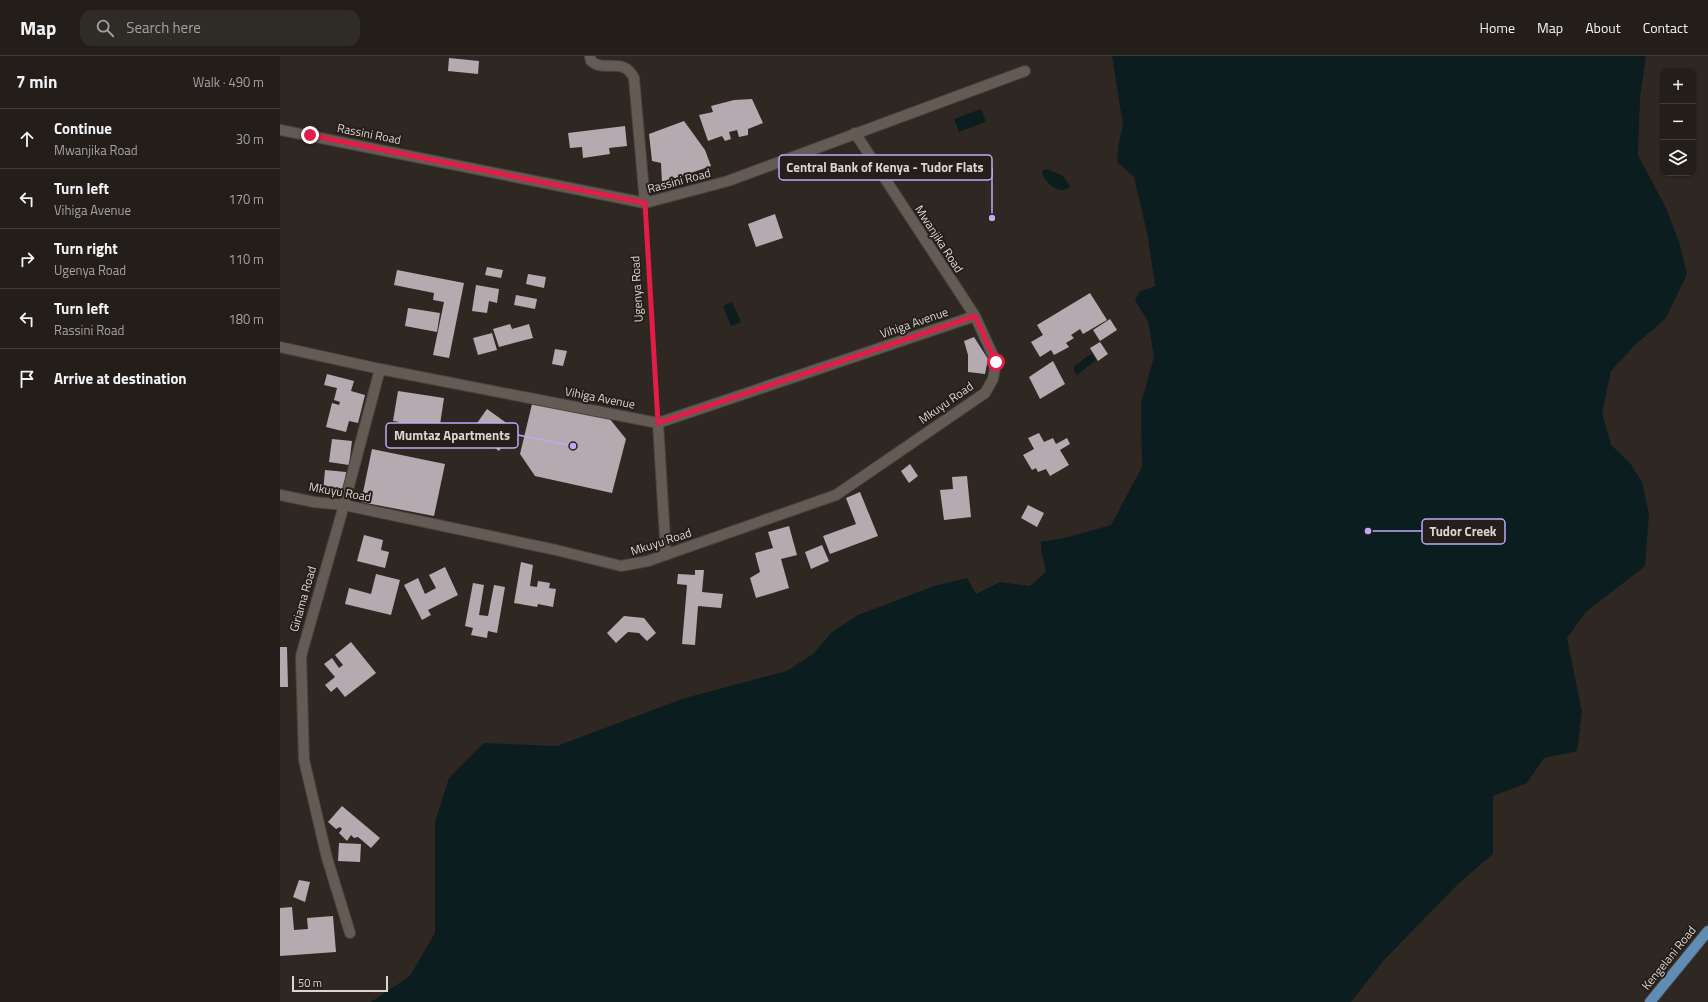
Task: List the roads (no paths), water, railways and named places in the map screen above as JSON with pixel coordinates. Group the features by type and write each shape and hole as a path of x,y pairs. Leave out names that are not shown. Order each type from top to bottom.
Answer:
{"main road":[{"name":"Kengelani Road","path":"1650,1002 1708,931"}],"street":[{"path":"590,56 591,61 594,64 619,65 626,67 634,78 645,203"},
{"name":"Rassini Road","path":"280,130 645,203 728,181 1025,71"},
{"name":"Mwanjika Road","path":"855,133 975,316 996,362"},
{"name":"Vihiga Avenue","path":"280,347 380,369 658,423 975,316"},
{"name":"Mkuyu Road","path":"280,495 314,502 344,505 556,550 621,566 632,565 666,555 836,495 985,393 993,379 996,362"},
{"name":"Giriama Road","path":"350,933 327,858 304,760 301,656 344,505 380,369"},
{"path":"658,423 666,555"}],"place":[{"name":"Central Bank of Kenya - Tudor Flats","path":"992,218"},
{"name":"Mumtaz Apartments","path":"573,446"},
{"name":"Tudor Creek","path":"1368,531"}]}
